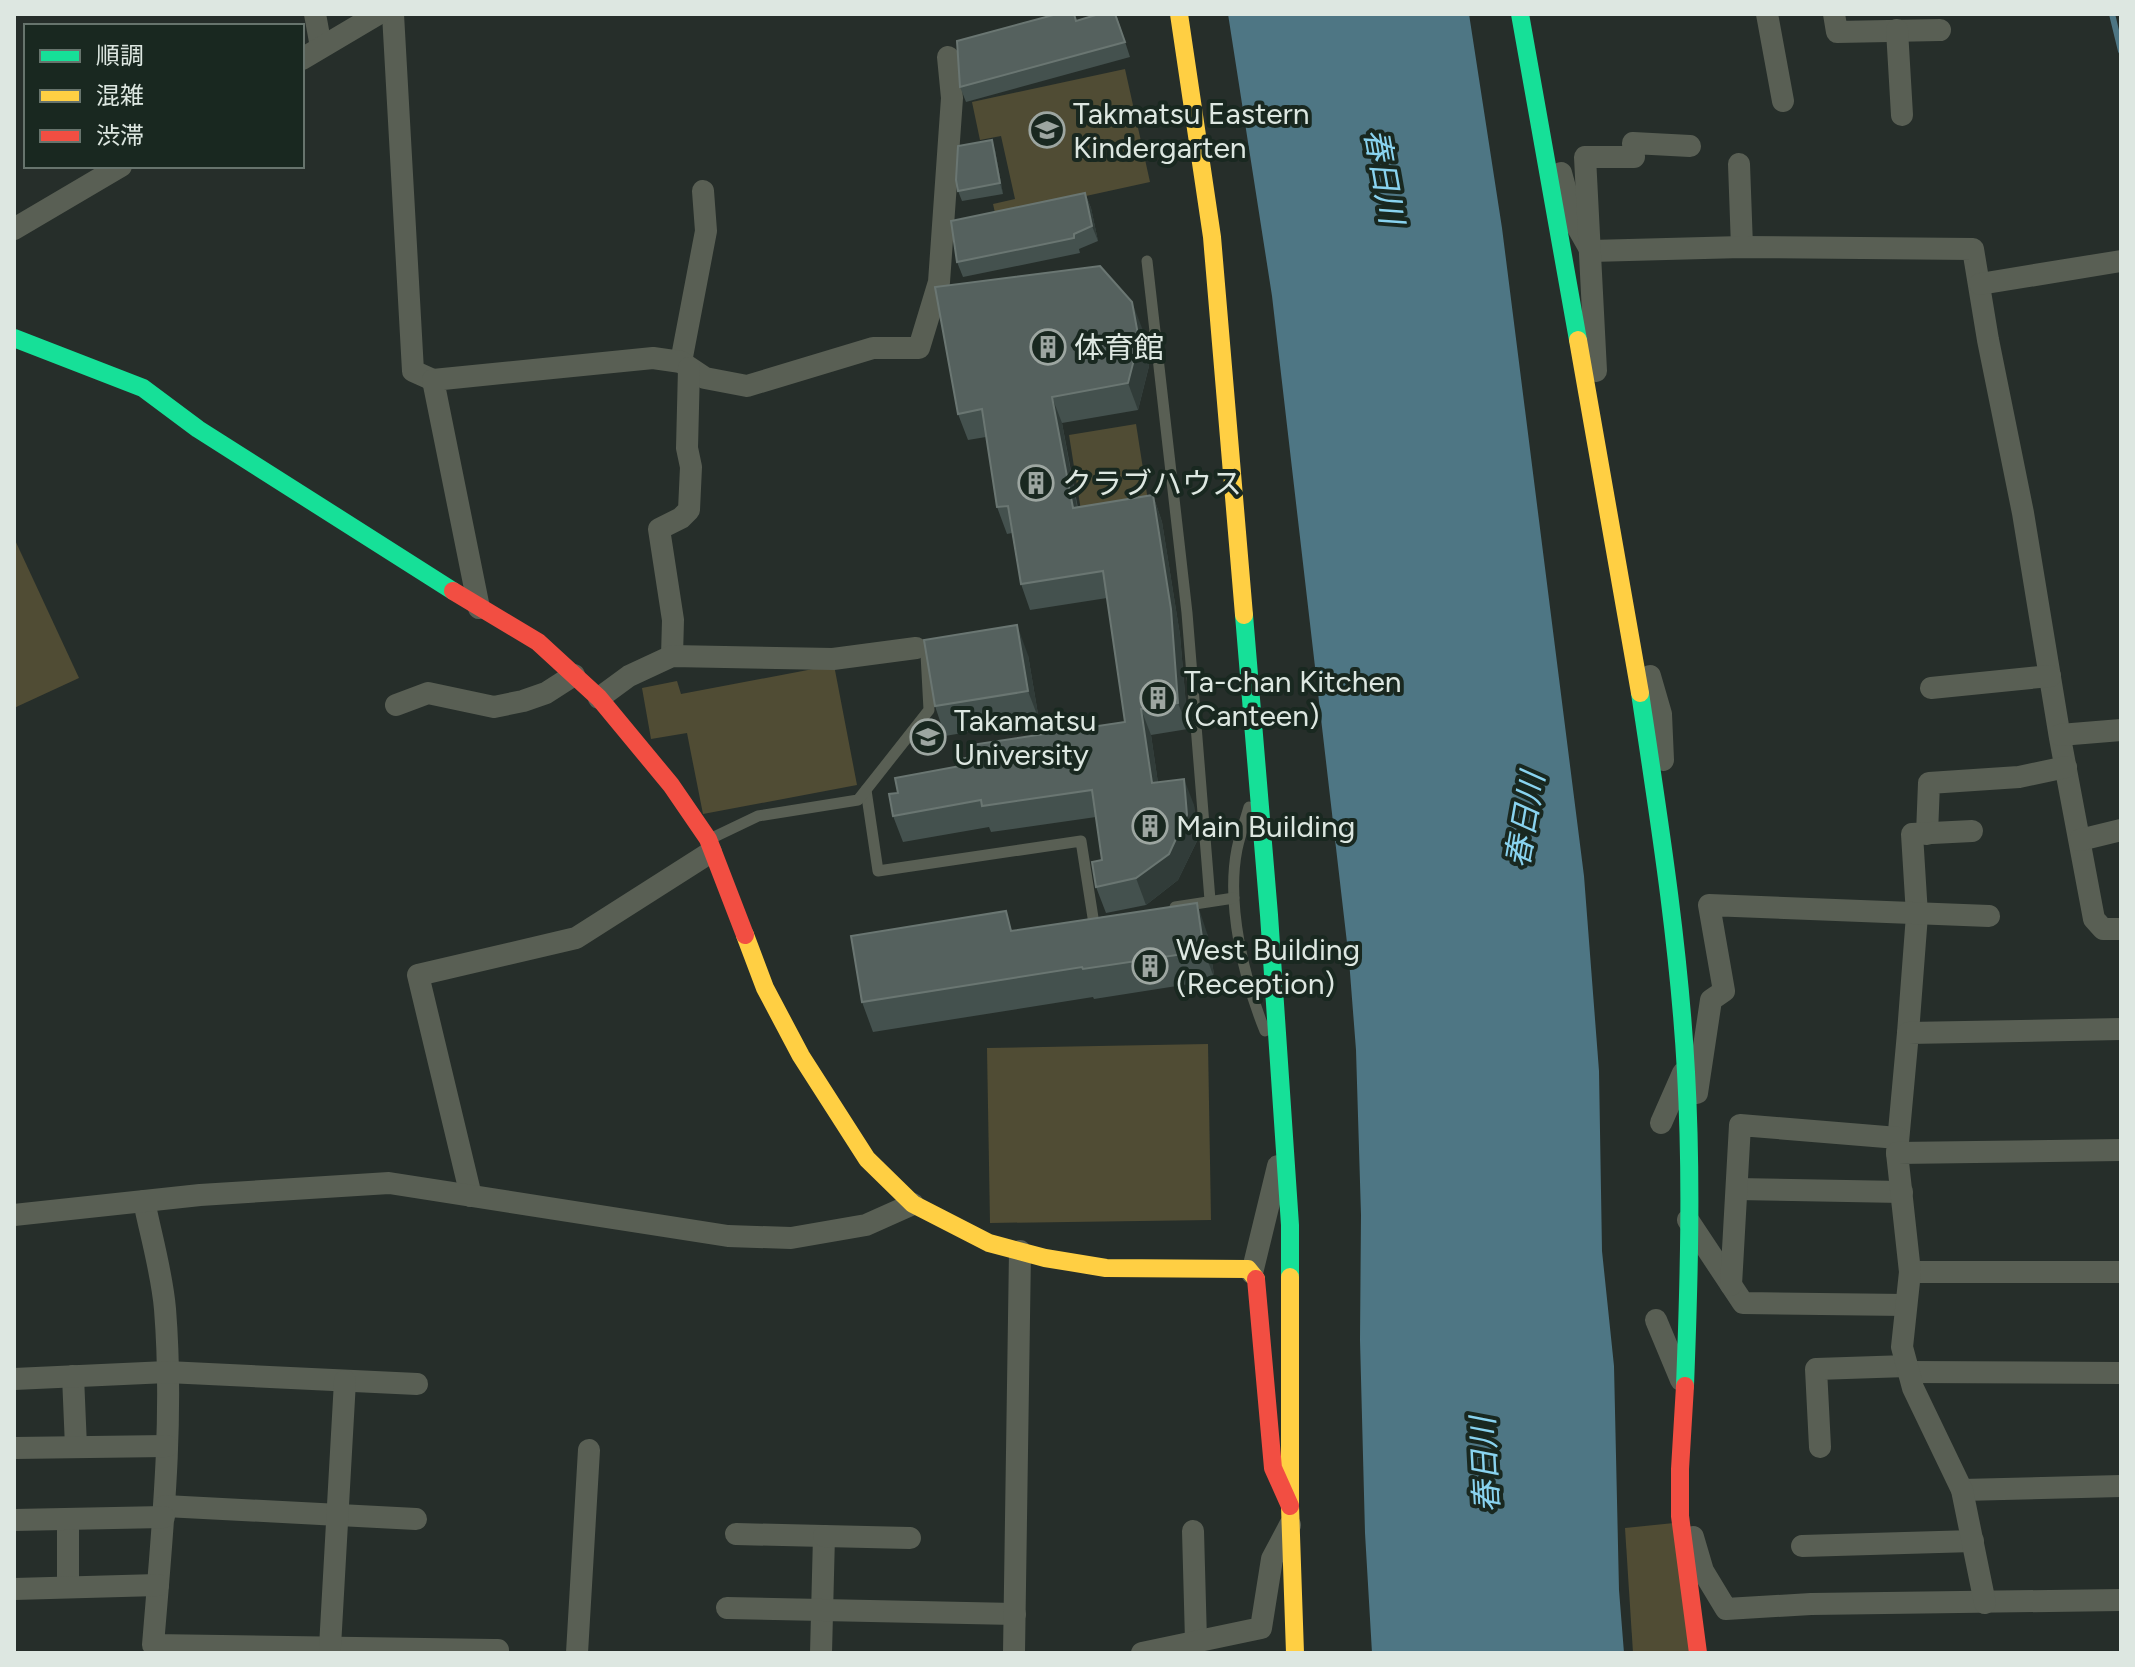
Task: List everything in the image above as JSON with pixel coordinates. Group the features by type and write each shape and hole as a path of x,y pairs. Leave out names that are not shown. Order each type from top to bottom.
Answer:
{"street":[{"path":"312,53 315,14"},
{"path":"312,53 378,14"},
{"path":"393,14 407,309 413,371 433,380 653,358 685,365 705,378 747,386 873,348 919,348 939,282 952,98 948,57"},
{"path":"1179,14 1212,237 1258,773 1279,1065 1290,1225 1290,1515 1295,1653"},
{"path":"1520,14 1595,439 1636,573 1637,648 1661,714 1666,803 1659,814 1674,931 1686,1068 1688,1219 1685,1388 1679,1500 1698,1653"},
{"path":"1535,14 1537,109 1551,135 1574,221 1591,251"},
{"path":"1767,14 1783,101"},
{"path":"1834,14 1837,32 1940,30"},
{"path":"1897,30 1902,115"},
{"path":"1608,483 1595,369 1585,157 1634,157 1633,143 1690,146"},
{"path":"1739,164 1742,247"},
{"path":"14,229 118,168"},
{"path":"672,656 673,620 659,529 681,518 689,510 691,467 687,448 685,365 706,231 703,191"},
{"path":"1591,251 1742,247 1973,249 2094,919 2103,929 2121,929"},
{"path":"1980,284 2121,261"},
{"path":"14,338 143,388 198,429 479,608 538,642 599,698 671,785 710,846 765,988 801,1056 867,1159 913,1204 989,1243 1045,1258 1106,1268 1248,1269 1256,1277 1273,1468 1290,1515 1272,1559 1261,1628 1142,1653"},
{"path":"433,380 479,608"},
{"path":"1595,439 1601,413"},
{"path":"599,698 629,676 672,656 833,659 921,651"},
{"path":"396,705 428,693 494,707 546,693 574,675"},
{"path":"1931,688 2050,676"},
{"path":"2060,735 2121,730"},
{"path":"1927,834 1929,783 2019,777 2066,767"},
{"path":"2080,840 2121,830"},
{"path":"1972,831 1912,834 1917,915 1898,1146 1910,1272 1902,1347 1913,1388 1962,1490 1985,1603"},
{"path":"471,1196 418,975 576,938 710,846"},
{"path":"1686,1110 1695,1104 1711,1000 1724,991 1709,905 1989,916"},
{"path":"1908,1033 2121,1029"},
{"path":"1661,1123 1686,1068"},
{"path":"1731,1285 1740,1125 1898,1146 2121,1150"},
{"path":"1252,1273 1284,1142"},
{"path":"14,1215 200,1195 389,1183 728,1236 791,1238 866,1225 913,1204"},
{"path":"1737,1189 1902,1192"},
{"path":"144,1201 165,1307 167,1372 164,1511 153,1645 181,1649 330,1647 498,1650 498,1653"},
{"path":"1688,1219 1743,1303 1906,1305"},
{"path":"1014,1653 1020,1251"},
{"path":"1910,1272 2121,1272"},
{"path":"1656,1320 1685,1388"},
{"path":"1820,1447 1816,1369 2121,1373"},
{"path":"14,1379 167,1372 417,1384"},
{"path":"73,1376 76,1447"},
{"path":"330,1647 345,1381"},
{"path":"14,1448 167,1446"},
{"path":"577,1653 589,1450"},
{"path":"1962,1490 2121,1486"},
{"path":"1679,1500 1703,1571 1726,1609 1811,1604 2121,1600"},
{"path":"14,1520 164,1511 416,1519"},
{"path":"68,1519 68,1587"},
{"path":"1193,1531 1196,1641"},
{"path":"736,1534 910,1538"},
{"path":"821,1653 824,1536"},
{"path":"1802,1546 1973,1541"},
{"path":"14,1589 158,1585"},
{"path":"727,1608 1015,1614"}],"lane":[{"path":"1147,261 1187,613 1210,900"},
{"path":"710,846 758,816 858,800 929,710 921,651"},
{"path":"1258,773 1237,851 1234,898 1250,995 1279,1065"},
{"path":"866,790 878,871 1081,841 1094,924 1109,921"},
{"path":"1166,909 1234,898"}],"shaded area":[{"path":"1125,69 1150,182 1063,201 997,222 993,204 1015,199 1001,136 980,140 972,102"},
{"path":"1136,424 1149,507 1082,517 1069,435"},
{"path":"14,538 79,678 14,708"},
{"path":"834,665 857,785 703,814 687,733 651,739 642,688 677,681 681,694"},
{"path":"1208,1044 1211,1220 990,1223 987,1048"},
{"path":"1674,1523 1693,1653 1633,1653 1625,1528"}],"water":[{"name":"春日川","path":"1228,14 1469,14 1502,228 1584,876 1599,1071 1602,1251 1614,1366 1619,1590 1624,1653 1372,1653 1365,1533 1356,1050 1349,960 1272,296"}],"building":[{"path":"1057,14 1074,14 1076,21 1099,14 1115,14 1125,42 960,87 957,41"},
{"path":"992,140 1000,183 958,191 958,146"},
{"path":"1085,193 1092,226 1074,234 1074,238 957,262 951,221"},
{"path":"1100,266 1132,302 1139,340 1128,383 1052,397 1073,508 1153,495 1171,609 1178,703 1141,709 1152,783 1184,779 1187,815 1169,854 1136,878 1096,887 1092,862 1102,860 1092,790 982,806 981,800 893,816 889,794 898,793 895,778 960,766 959,759 973,757 971,745 1125,722 1103,571 1021,584 1008,506 997,507 982,409 958,414 935,287"},
{"path":"1017,625 1028,691 935,706 924,640"},
{"path":"1197,903 1204,951 862,1002 851,936 1006,911 1011,931"}],"waterway":[{"path":"2112,14 2121,51"}],"traffic: fast":[{"path":"1520,14 1578,340"},
{"path":"14,338 143,388 198,429 453,591"},
{"path":"1244,615 1269,915 1290,1225 1290,1277"},
{"path":"1640,693 1661,835 1683,1024 1689,1151 1685,1386"}],"traffic: slow":[{"path":"1179,14 1212,237 1244,615"},
{"path":"1578,340 1640,693"},
{"path":"745,935 765,988 801,1056 867,1159 913,1204 989,1243 1045,1258 1106,1268 1248,1269 1256,1279"},
{"path":"1290,1277 1290,1506 1295,1653"}],"traffic: jam":[{"path":"453,591 538,642 599,698 671,785 708,839 745,935"},
{"path":"1256,1279 1273,1468 1290,1506"},
{"path":"1685,1386 1680,1516 1698,1653"}],"place":[{"name":"Takmatsu Eastern Kindergarten","path":"1047,130"},
{"name":"体育館","path":"1048,347"},
{"name":"クラブハウス","path":"1036,483"},
{"name":"Ta-chan Kitchen (Canteen)","path":"1158,698"},
{"name":"Takamatsu University","path":"928,737"},
{"name":"Main Building","path":"1150,826"},
{"name":"West Building (Reception)","path":"1150,966"}]}
